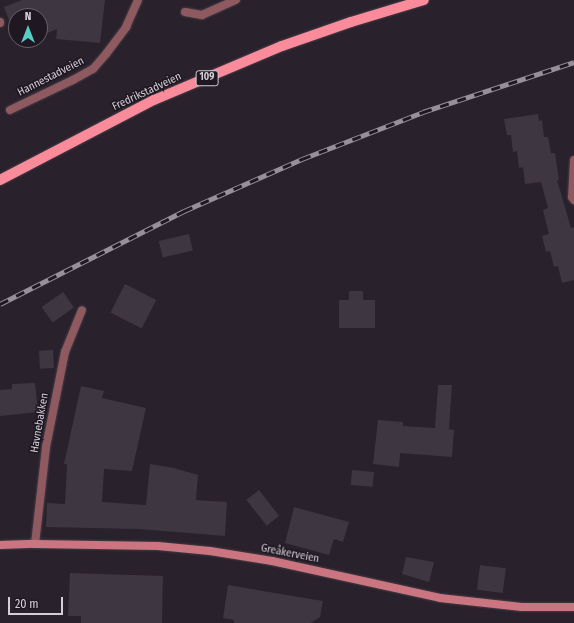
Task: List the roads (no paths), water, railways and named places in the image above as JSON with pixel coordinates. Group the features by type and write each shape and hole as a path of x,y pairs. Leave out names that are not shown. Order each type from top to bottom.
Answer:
{"main road":[{"name":"Fredrikstadveien","path":"0,180 154,100 282,46 351,22 424,0"},
{"name":"Greåkerveien","path":"0,545 34,544 158,546 210,551 272,561 440,598 522,607 574,607"}],"street":[{"name":"Hannestadveien","path":"10,110 93,69 126,27 138,0"},
{"path":"185,12 202,15 236,0"},
{"path":"574,160 572,197 574,200"},
{"name":"Havnebakken","path":"34,544 46,447 65,352 82,310"}],"railway":[{"path":"0,304 184,211 302,159 423,112 574,62"}]}
